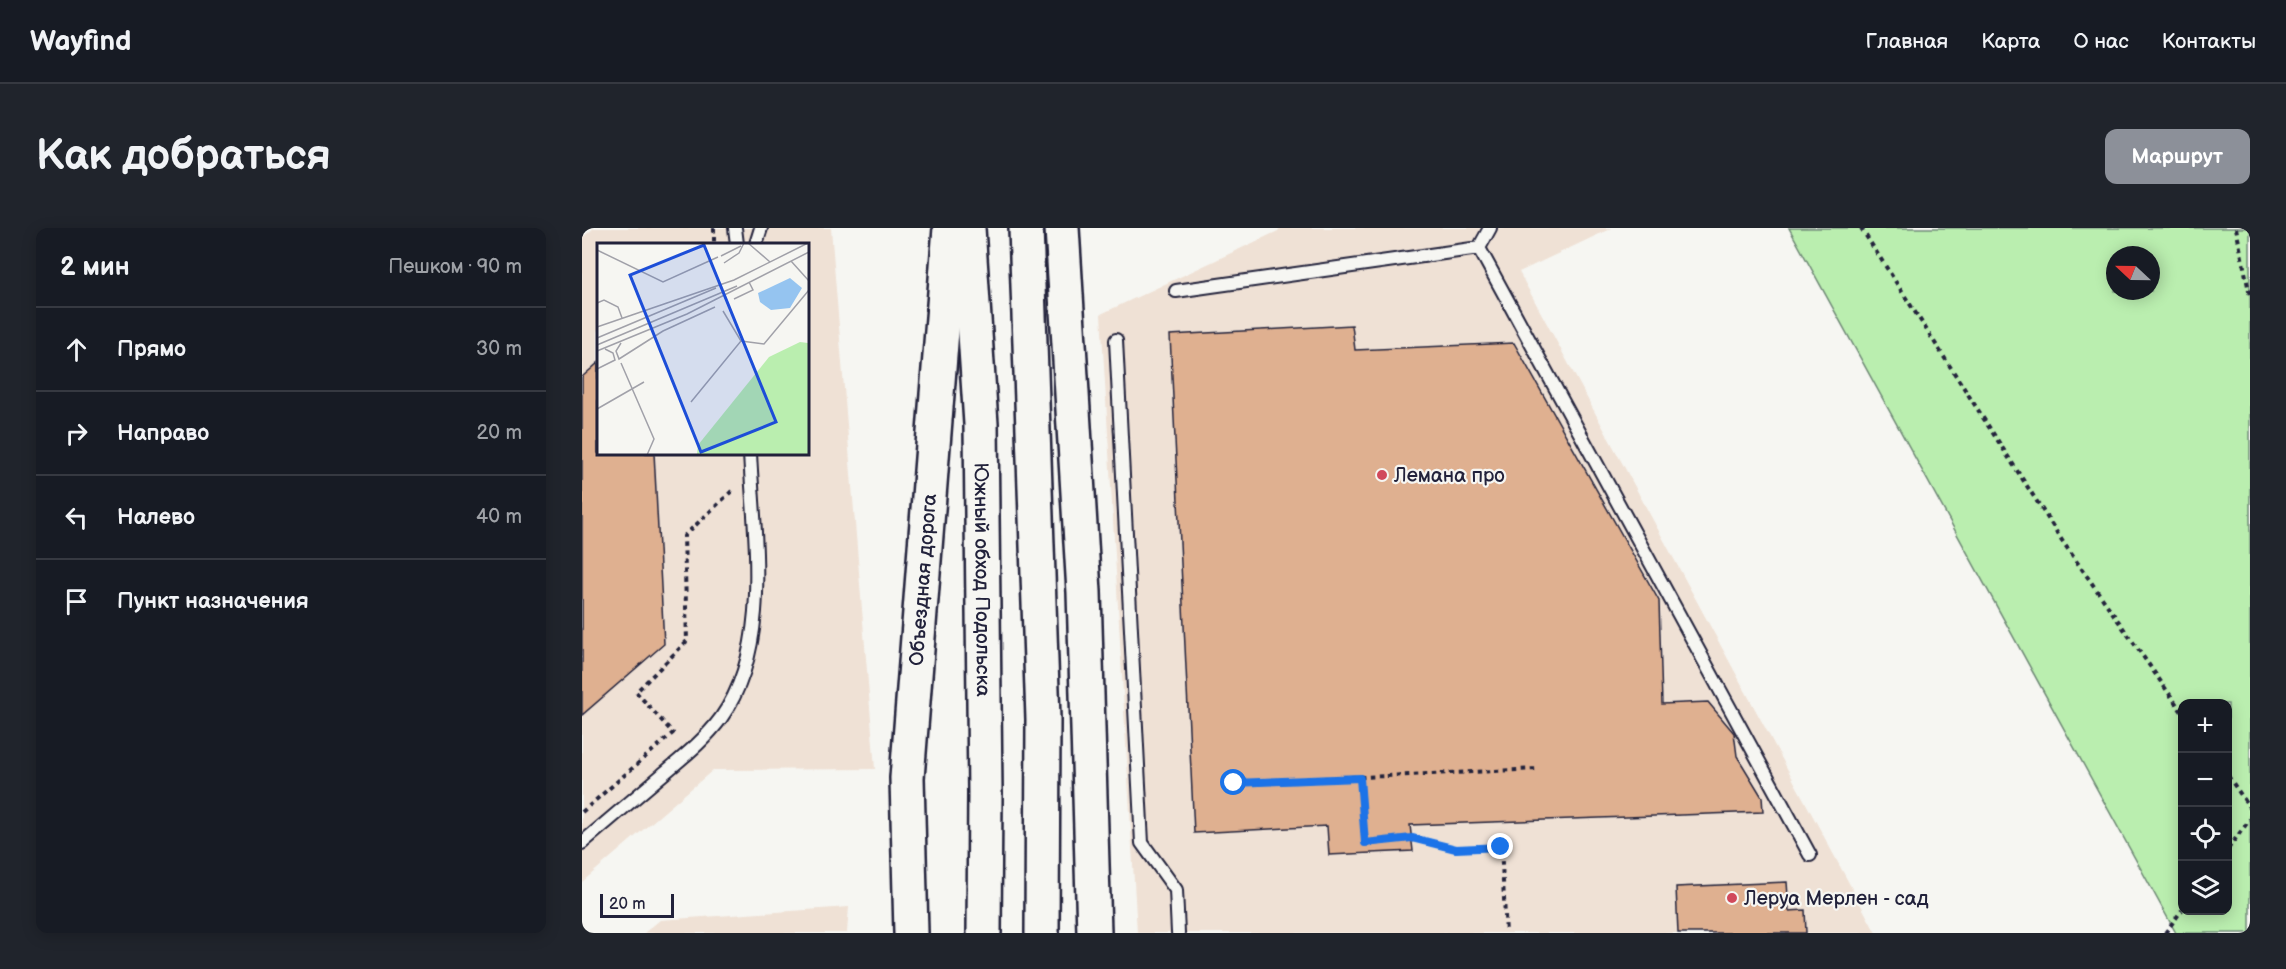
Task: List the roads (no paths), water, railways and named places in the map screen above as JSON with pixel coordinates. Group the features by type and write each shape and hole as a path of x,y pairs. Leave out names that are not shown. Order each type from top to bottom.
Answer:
{"main road":[{"name":"Объездная дорога","path":"911,933 907,778 950,228"},
{"name":"Южный обход Подольска","path":"968,228 981,424 984,933"},
{"path":"1026,228 1043,719 1042,933"},
{"path":"1062,228 1084,592 1094,933"}],"lane":[{"path":"735,228 737,243"},
{"path":"756,243 761,228"},
{"path":"1479,248 1490,228"},
{"path":"1176,291 1479,248"},
{"path":"1479,248 1810,855"},
{"path":"1116,340 1142,843 1176,890 1178,933"},
{"path":"582,843 688,753 720,719 742,680 754,634 756,588 750,454"}],"place":[{"name":"Лемана про","path":"1382,475"},
{"name":"Леруа Мерлен - сад","path":"1732,898"}]}
